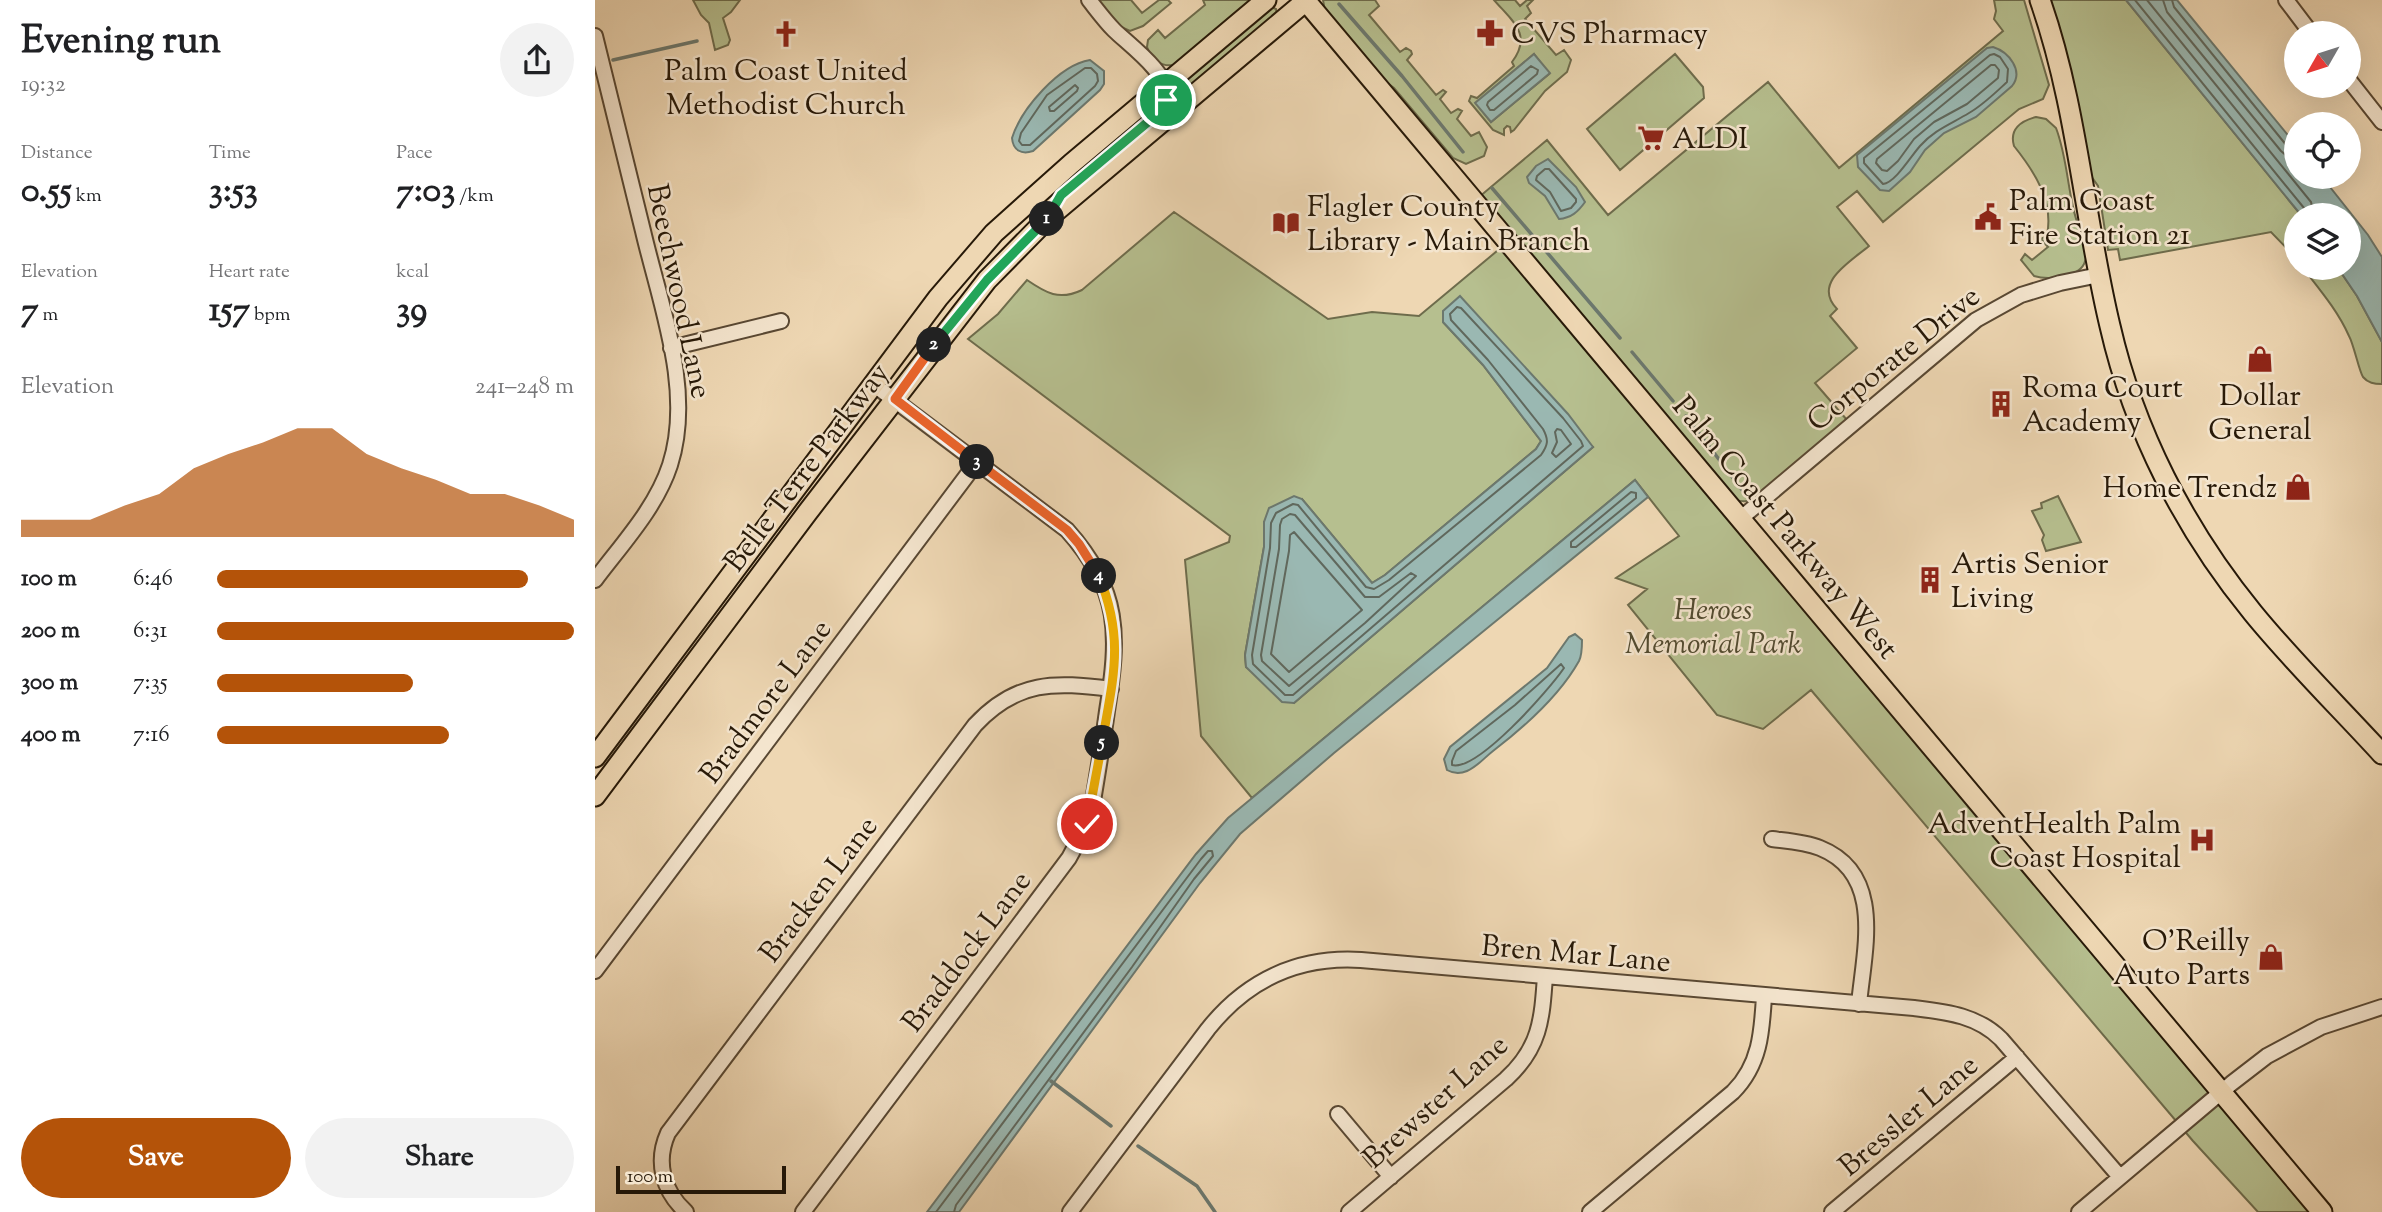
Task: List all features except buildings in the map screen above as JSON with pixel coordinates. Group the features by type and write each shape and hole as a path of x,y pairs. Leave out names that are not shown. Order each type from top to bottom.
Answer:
{"main road":[{"name":"Belle Terre Parkway","path":"595,757 938,298 994,233 1266,0"},
{"name":"Belle Terre Parkway","path":"595,796 978,290 1011,253 1049,217 1306,0"},
{"name":"Palm Coast Parkway West","path":"1306,0 2322,1212"},
{"path":"2040,0 2063,81 2115,347 2133,404 2157,461 2193,529 2253,614 2382,754"}],"street":[{"path":"1049,217 1061,195 1161,111 1168,93 1165,85 1138,50 1114,30 1089,0"},
{"path":"2286,0 2302,21"},
{"name":"Beechwood Lane","path":"595,36 671,348 680,404 678,433 670,463 655,498 595,580"},
{"path":"2361,95 2382,122"},
{"name":"Corporate Drive","path":"1739,519 1976,320 2021,295 2099,275"},
{"path":"671,348 781,321"},
{"name":"Braddock Lane","path":"803,1212 1069,858 1087,824 1093,801 1111,689 1115,635 1110,606 1090,560 1073,537 1051,516 873,384"},
{"name":"Bradmore Lane","path":"595,971 977,462"},
{"name":"Bracken Lane","path":"687,1212 669,1192 663,1173 662,1151 669,1133 975,725 1001,701 1039,686 1074,684 1111,689"},
{"path":"1772,839 1800,842 1825,850 1846,865 1857,881 1865,900 1867,918 1859,1004"},
{"name":"Bren Mar Lane","path":"1070,1212 1216,1018 1247,990 1272,975 1311,962 1339,959 1914,1008 1960,1015 1991,1029 2120,1177"},
{"name":"Brewster Lane","path":"1349,1212 1526,1059 1539,1028 1545,976"},
{"path":"1590,1212 1743,1081 1759,1048 1764,996"},
{"path":"2079,1212 2221,1091 2267,1056 2300,1037 2340,1020 2382,1007"},
{"name":"Bressler Lane","path":"1832,1212 2017,1057"},
{"path":"1338,1114 1391,1177"}],"green space":[{"path":"693,0 740,0 723,18 730,40 728,45 715,50 709,23"},
{"path":"1098,0 1131,0 1142,13 1159,0 1168,0 1171,3 1143,26 1130,31 1119,26"},
{"path":"1203,0 1252,0 1174,65 1157,62 1147,47 1148,40 1158,30 1165,38 1205,5"},
{"path":"1323,0 1375,0 1379,6 1369,15 1400,52 1406,48 1411,51 1412,54 1407,60 1436,95 1443,90 1446,92 1440,99 1451,113 1458,109 1462,111 1457,119 1471,136 1479,132 1487,147 1484,156 1466,164 1453,158 1394,88 1373,72 1325,11"},
{"path":"1494,0 1515,0 1520,6 1527,0 1533,0 1527,6 1531,13 1525,19 1556,55 1564,50 1571,60 1567,72 1545,91 1514,130 1511,132 1507,126 1504,129 1504,135 1493,130 1469,101 1471,96 1477,98 1514,66 1512,62 1521,43 1518,28","holes":["1534,54 1549,74 1491,122 1476,103"]},
{"path":"1994,0 2024,0 2049,85 2043,99 2019,109 1883,222 1857,191 1837,207 1869,246 1844,266 1831,282 1829,290 1830,299 1837,309 1830,316 1857,348 1815,383 1847,420 1757,497 1744,501 1732,498 1479,197 1547,140 1608,215 1768,82 1839,168 2003,31 1994,19"},
{"path":"2046,0 2126,0 2291,203 2284,203 2284,246 2271,232 2120,260 2118,249 2108,250 2098,186 2086,169"},
{"path":"1271,7 1276,9 1277,17 1170,104 1173,87"},
{"name":"ALDI","path":"1675,54 1703,87 1704,98 1620,170 1587,129"},
{"path":"2036,117 2046,119 2056,128 2076,220 2086,248 2084,264 2080,269 2061,277 2034,276 2021,260 2025,254 2032,260 2048,247 2041,239 2047,235 2048,210 2045,198 2013,140 2017,127"},
{"name":"Heroes Memorial Park","path":"1174,212 1328,319 1372,312 1419,316 1503,246 2313,1212 2258,1212 2193,1141 1811,690 1763,729 1717,715 1628,605 1647,589 1616,578 1679,536 1635,480 1252,798 1201,736 1185,560 1229,542 1230,536 968,339 998,314 1027,280 1053,294 1066,295 1082,290","holes":["1443,322 1593,447 1294,703 1246,667 1245,655 1264,547 1264,522 1302,499 1372,583 1536,449 1541,441 1483,365"]},
{"path":"2312,280 2346,280 2382,342 2382,384 2371,383 2363,377 2351,340"},
{"path":"2058,496 2081,542 2046,551 2042,540 2044,535 2032,511 2042,508 2041,503"}],"water":[{"path":"2126,0 2177,0 2284,130 2284,189 2332,189 2343,203 2291,203"},
{"path":"1993,47 2004,53 2013,63 2016,74 2012,86 1976,117 1944,133 1925,150 1910,172 1889,191 1880,190 1858,167 1857,155 1987,48"},
{"path":"1534,54 1550,73 1491,122 1475,103"},
{"path":"1090,60 1104,71 1104,84 1100,90 1033,151 1018,150 1012,138 1032,102 1066,70"},
{"path":"1548,159 1576,187 1585,202 1577,212 1567,217 1559,219 1545,196 1529,183 1527,177 1536,166"},
{"path":"2361,226 2382,257 2382,342 2346,280 2361,280"},
{"path":"1460,296 1568,414 1593,447 1294,703 1282,702 1246,667 1245,655 1264,547 1264,522 1269,508 1294,496 1302,499 1372,583 1536,449 1541,441 1483,365 1443,322 1443,311"},
{"path":"1635,480 1648,497 1334,753 1240,834 1200,883 959,1212 927,1212 1196,854 1228,818"},
{"path":"1575,634 1582,640 1580,659 1551,698 1474,767 1459,773 1447,770 1444,759 1450,747 1547,668 1569,637"}],"waterway":[{"path":"1339,4 1463,152"},
{"path":"613,60 697,41"},
{"path":"1492,188 1620,338"},
{"path":"1632,352 1673,401"},
{"path":"1686,416 1743,491"},
{"path":"1051,1081 1111,1126"},
{"path":"1138,1146 1197,1186 1215,1212"}],"place":[{"name":"CVS Pharmacy","path":"1490,33"},
{"name":"Palm Coast United Methodist Church","path":"786,34"},
{"name":"ALDI","path":"1651,138"},
{"name":"Palm Coast Fire Station 21","path":"1988,217"},
{"name":"Flagler County Library - Main Branch","path":"1286,223"},
{"name":"Dollar General","path":"2260,359"},
{"name":"Roma Court Academy","path":"2001,404"},
{"name":"Home Trendz","path":"2298,487"},
{"name":"Artis Senior Living","path":"1930,580"},
{"name":"AdventHealth Palm Coast Hospital","path":"2202,840"},
{"name":"O'Reilly Auto Parts","path":"2271,957"}],"route":[{"path":"1087,824 1098,772 1116,649 1110,606 1099,575 1079,544 1051,516 895,399 987,280 1049,217 1061,195 1161,111 1166,100"}]}
